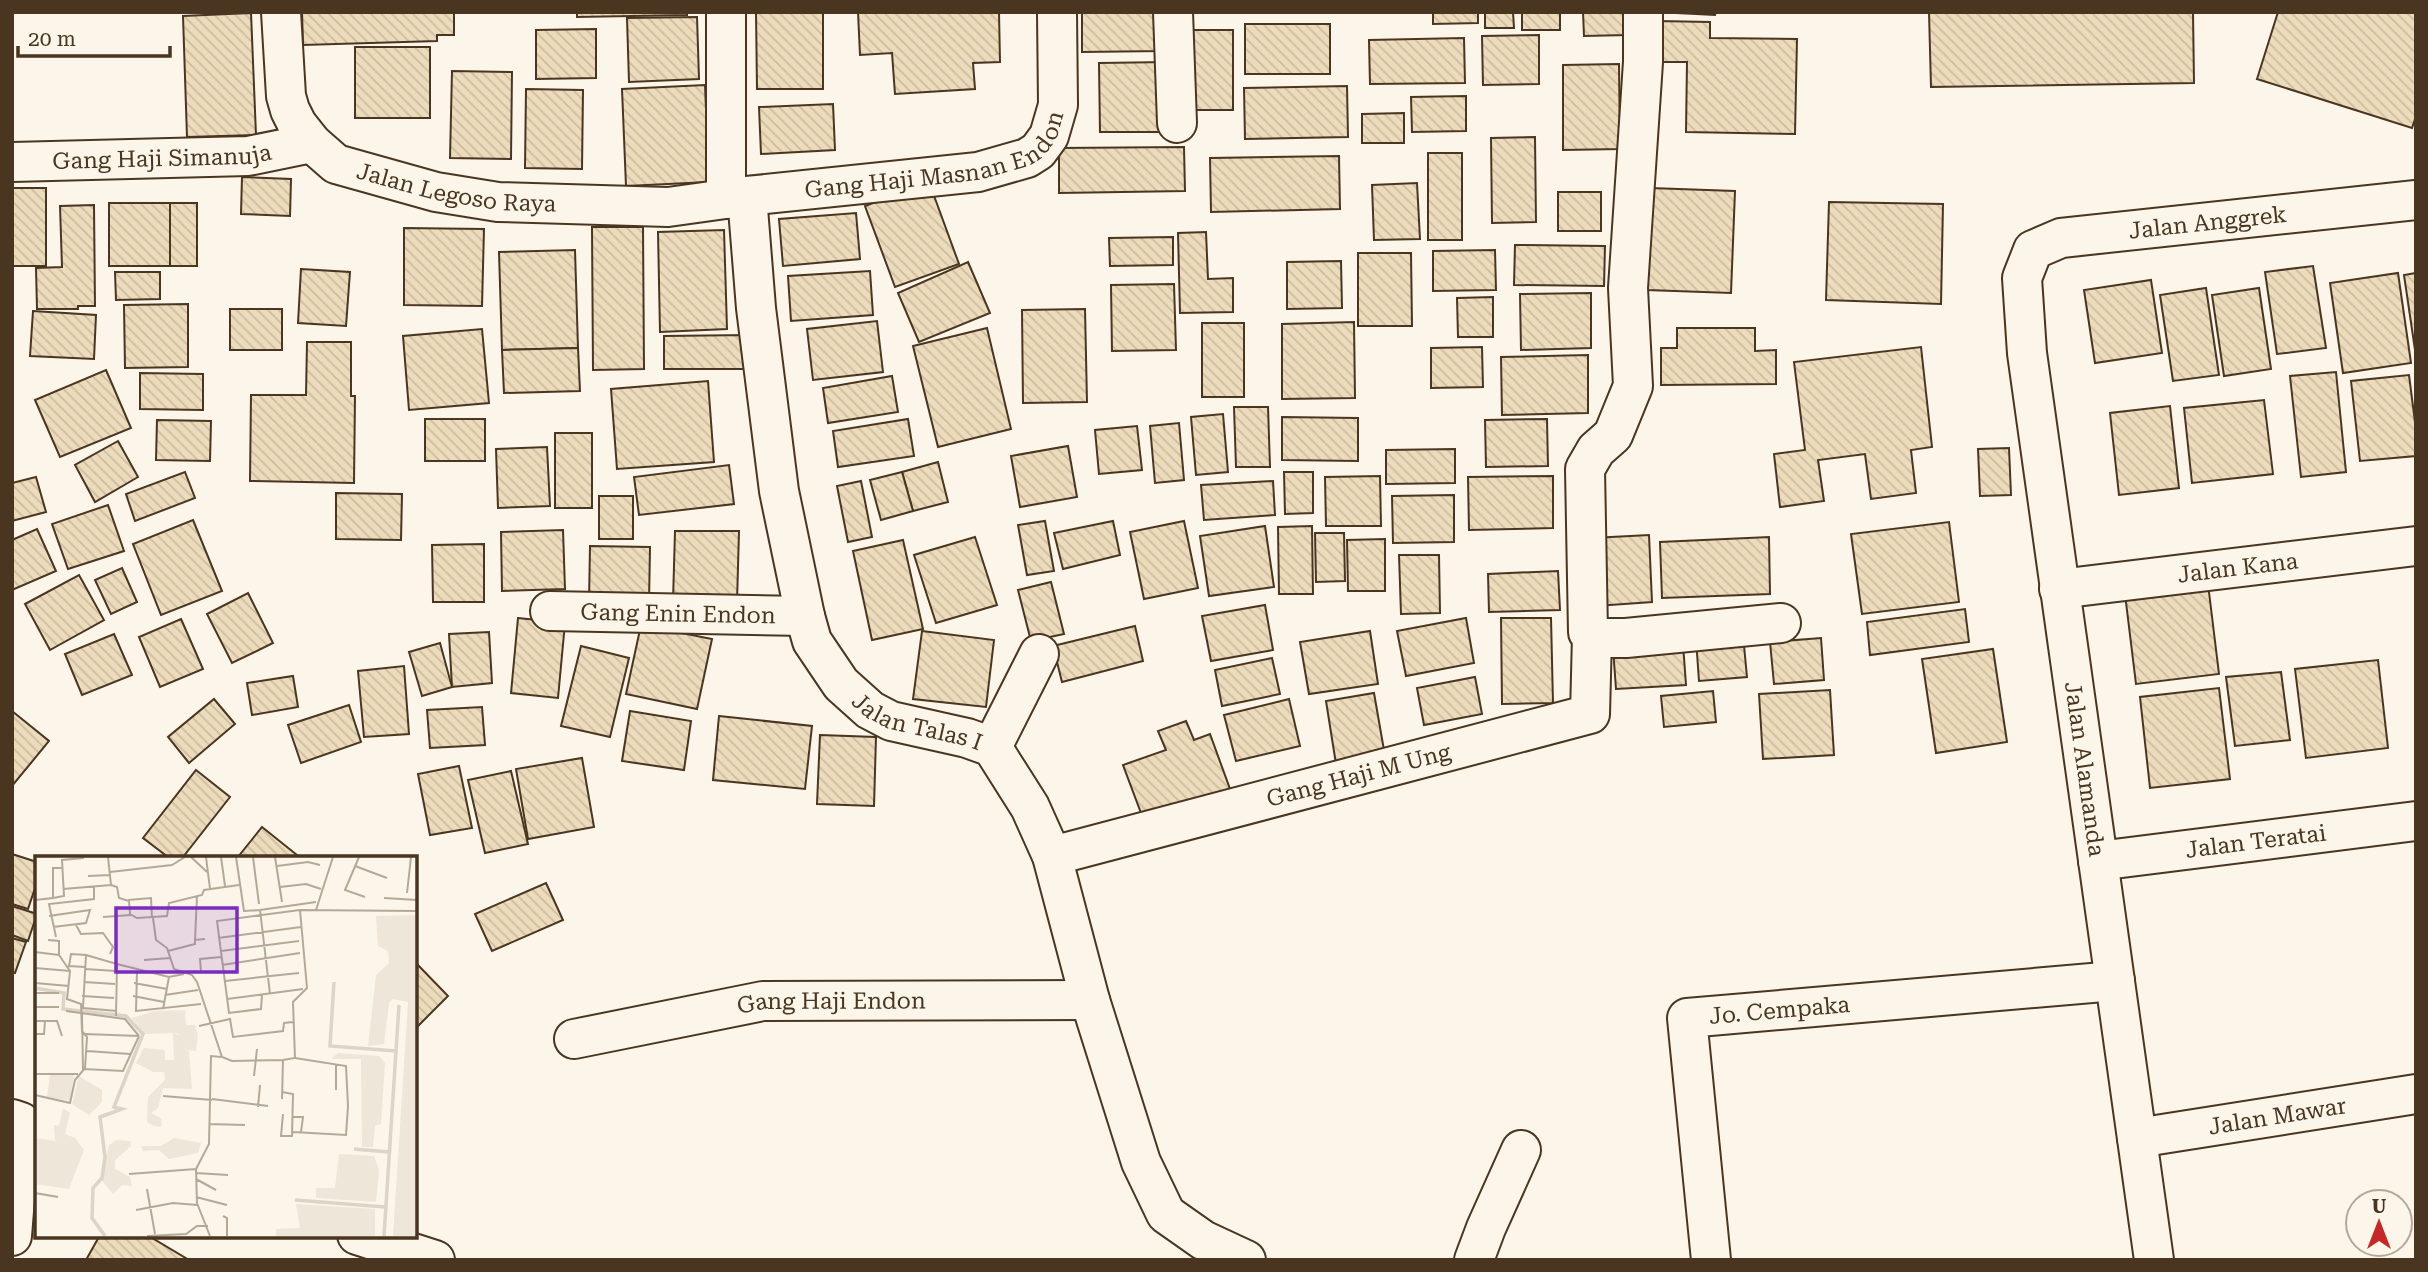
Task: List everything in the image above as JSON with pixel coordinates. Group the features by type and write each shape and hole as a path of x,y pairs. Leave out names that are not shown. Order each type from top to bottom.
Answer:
{"street":[{"name":"Jalan Legoso Raya","path":"281,12 286,96 297,124 312,143 336,164 436,192 498,202 668,208 737,197"},
{"name":"Jalan Talas I","path":"726,12 737,197 756,308 779,491 804,616 812,641 841,684 870,709 891,720 967,738 992,747 1030,807 1052,856 1090,1000 1140,1162 1166,1214 1203,1240 1246,1260"},
{"name":"Gang Haji Masnan Endon","path":"737,197 978,172 1027,158 1038,151 1049,136 1058,104 1056,12"},
{"path":"1173,12 1177,123"},
{"path":"1643,12 1643,62 1628,288 1633,386 1613,435 1596,450 1586,469 1588,632 1592,636 1626,638 1781,624"},
{"name":"Gang Haji Simanuja","path":"12,162 248,156 312,143"},
{"name":"Jalan Anggrek","path":"2022,278 2033,250 2061,238 2416,201"},
{"name":"Jalan Alamanda","path":"2022,278 2027,354 2154,1260"},
{"name":"Jalan Kana","path":"2059,589 2416,546"},
{"name":"Gang Enin Endon","path":"550,611 804,616"},
{"name":"Gang Haji M Ung","path":"1052,856 1590,714 1592,636"},
{"path":"992,747 1039,654"},
{"name":"Jalan Teratai","path":"2098,861 2416,821"},
{"name":"Jo. Cempaka","path":"1711,1260 1687,1017 2115,981"},
{"name":"Gang Haji Endon","path":"574,1039 763,1002 1090,1000"},
{"name":"Jalan Mawar","path":"2137,1138 2416,1094"},
{"path":"12,1236 23,1123"},
{"path":"1474,1260 1521,1150"},
{"path":"363,1237 426,1259"}],"building":[{"path":"302,12 454,12 454,35 437,35 437,41 303,45"},
{"path":"577,12 687,12 687,15 577,17"},
{"path":"756,12 823,12 823,89 757,89"},
{"path":"858,12 999,12 1000,62 973,63 975,89 895,94 892,53 860,55"},
{"path":"1082,12 1161,12 1162,51 1082,52"},
{"path":"1433,12 1478,12 1478,23 1433,24"},
{"path":"1485,12 1513,12 1514,28 1485,28"},
{"path":"1522,12 1560,12 1560,30 1522,30"},
{"path":"1583,12 1626,12 1627,35 1584,36"},
{"path":"1656,12 1716,12 1715,15"},
{"path":"1929,12 2193,12 2194,83 1931,87"},
{"path":"2278,12 2416,12 2416,116 2412,128 2257,79"},
{"path":"251,13 256,135 187,137 183,16"},
{"path":"697,17 699,79 629,82 627,18"},
{"path":"1657,21 1710,22 1710,38 1797,39 1795,134 1686,132 1687,62 1656,62"},
{"path":"1245,24 1330,24 1330,74 1245,74"},
{"path":"596,29 596,78 536,79 536,30"},
{"path":"1191,30 1233,30 1233,110 1191,110"},
{"path":"1539,35 1539,84 1483,85 1482,36"},
{"path":"1464,38 1465,83 1370,84 1369,40"},
{"path":"355,47 430,47 430,118 355,118"},
{"path":"1168,62 1169,132 1100,132 1099,63"},
{"path":"1619,64 1620,149 1563,150 1563,65"},
{"path":"452,71 512,72 511,159 450,158"},
{"path":"705,85 709,182 626,186 622,89"},
{"path":"1347,86 1348,137 1245,139 1244,88"},
{"path":"526,89 583,90 582,169 525,168"},
{"path":"1466,96 1466,131 1412,132 1411,97"},
{"path":"833,104 835,150 761,154 759,107"},
{"path":"1404,113 1404,143 1362,143 1362,114"},
{"path":"1535,137 1536,222 1492,223 1491,138"},
{"path":"1184,147 1185,191 1059,193 1059,148"},
{"path":"1428,153 1462,153 1462,240 1428,240"},
{"path":"1339,156 1340,209 1211,212 1210,158"},
{"path":"242,177 291,179 290,216 241,214"},
{"path":"929,182 959,264 895,287 865,206"},
{"path":"1417,183 1420,239 1374,240 1372,185"},
{"path":"12,188 46,188 46,266 12,266"},
{"path":"1650,188 1735,191 1731,293 1647,290"},
{"path":"1558,192 1601,192 1601,231 1558,231"},
{"path":"1829,202 1943,204 1941,304 1826,300"},
{"path":"109,203 170,203 170,266 109,266"},
{"path":"170,203 197,203 197,266 170,266"},
{"path":"94,205 95,306 78,306 78,309 37,309 36,268 62,267 60,206"},
{"path":"856,213 860,259 783,266 779,219"},
{"path":"592,227 643,227 644,369 593,370"},
{"path":"404,228 484,229 482,306 404,305"},
{"path":"724,230 727,329 660,332 658,232"},
{"path":"1206,232 1208,279 1233,278 1233,312 1180,313 1178,233"},
{"path":"1173,237 1173,265 1110,266 1109,238"},
{"path":"1515,245 1605,246 1604,286 1514,285"},
{"path":"575,250 578,348 502,350 499,252"},
{"path":"1495,250 1496,290 1433,291 1433,251"},
{"path":"1358,253 1411,253 1412,326 1358,326"},
{"path":"1341,261 1342,308 1287,309 1287,262"},
{"path":"968,262 990,313 919,342 898,293"},
{"path":"2313,266 2326,348 2277,354 2265,272"},
{"path":"301,269 350,272 346,326 298,323"},
{"path":"870,271 873,315 791,321 788,276"},
{"path":"115,272 160,272 160,299 116,300"},
{"path":"2398,273 2411,363 2343,373 2330,283"},
{"path":"2416,273 2416,350 2415,350 2404,275"},
{"path":"2151,280 2162,353 2095,363 2084,290"},
{"path":"1174,284 1176,350 1112,351 1111,285"},
{"path":"2206,288 2219,375 2173,381 2160,295"},
{"path":"2259,288 2271,369 2224,376 2212,295"},
{"path":"1591,293 1591,348 1521,350 1520,294"},
{"path":"1493,297 1493,337 1458,337 1457,298"},
{"path":"188,304 188,367 125,368 124,305"},
{"path":"230,309 282,309 282,350 230,350"},
{"path":"1085,309 1087,402 1023,403 1022,310"},
{"path":"33,311 96,315 94,359 30,356"},
{"path":"877,321 883,372 813,380 807,329"},
{"path":"1354,322 1355,398 1282,399 1282,324"},
{"path":"1202,323 1244,323 1244,397 1202,397"},
{"path":"987,328 1011,429 938,447 913,346"},
{"path":"1677,328 1755,328 1755,351 1776,350 1776,384 1661,385 1661,348 1677,348"},
{"path":"482,329 489,403 409,410 403,336"},
{"path":"748,335 749,369 664,369 664,336"},
{"path":"307,342 351,342 351,396 355,396 354,483 250,481 251,395 306,395"},
{"path":"1482,347 1483,387 1431,388 1431,348"},
{"path":"1921,347 1932,447 1911,450 1916,493 1871,499 1865,454 1818,460 1824,501 1780,507 1774,454 1805,450 1794,362"},
{"path":"578,348 580,391 504,393 502,350"},
{"path":"1588,355 1588,413 1502,415 1501,357"},
{"path":"106,370 131,428 60,457 35,400"},
{"path":"2336,372 2346,472 2301,477 2290,376"},
{"path":"140,373 203,374 203,410 140,409"},
{"path":"2409,375 2416,430 2416,456 2360,461 2351,381"},
{"path":"892,376 898,412 828,423 823,388"},
{"path":"708,381 714,462 617,469 611,389"},
{"path":"2264,400 2273,474 2192,483 2184,408"},
{"path":"2170,406 2179,488 2119,495 2110,413"},
{"path":"1234,407 1268,407 1270,467 1236,467"},
{"path":"1223,414 1228,472 1196,475 1191,417"},
{"path":"1282,417 1358,418 1358,461 1282,460"},
{"path":"425,419 485,419 485,461 425,461"},
{"path":"908,419 914,456 838,467 833,431"},
{"path":"1547,419 1548,466 1486,467 1485,420"},
{"path":"157,420 211,421 210,461 156,460"},
{"path":"1179,423 1184,480 1155,483 1150,426"},
{"path":"1137,426 1142,470 1099,474 1095,430"},
{"path":"555,433 592,433 592,508 555,508"},
{"path":"118,441 138,477 95,502 75,465"},
{"path":"1068,446 1077,497 1020,507 1011,456"},
{"path":"547,447 550,506 498,508 496,449"},
{"path":"2009,448 2011,495 1980,496 1978,449"},
{"path":"1455,449 1455,483 1386,484 1386,450"},
{"path":"938,462 948,502 913,511 902,472"},
{"path":"729,465 734,504 639,515 634,477"},
{"path":"185,472 195,498 135,521 126,494"},
{"path":"902,472 913,511 881,520 870,480"},
{"path":"1284,472 1313,472 1313,513 1285,514"},
{"path":"1380,476 1381,526 1326,526 1325,477"},
{"path":"1553,476 1553,528 1469,530 1468,477"},
{"path":"36,477 46,512 12,521 12,483"},
{"path":"861,481 872,537 848,542 837,486"},
{"path":"1273,481 1275,515 1204,520 1201,485"},
{"path":"336,493 402,494 401,540 336,539"},
{"path":"1454,495 1454,542 1393,543 1392,496"},
{"path":"599,496 633,496 633,539 599,539"},
{"path":"108,505 124,551 68,569 52,524"},
{"path":"193,520 222,591 161,615 133,544"},
{"path":"1045,521 1054,571 1027,575 1018,525"},
{"path":"1113,521 1120,555 1063,569 1054,533"},
{"path":"1184,521 1198,588 1144,599 1130,532"},
{"path":"1949,522 1959,602 1862,614 1851,534"},
{"path":"1265,526 1274,587 1209,596 1200,536"},
{"path":"1312,526 1313,594 1279,594 1278,527"},
{"path":"37,529 56,571 12,590 12,540"},
{"path":"563,530 565,589 502,591 501,532"},
{"path":"675,531 739,531 737,602 673,601"},
{"path":"1315,533 1344,533 1345,581 1316,582"},
{"path":"1649,535 1652,602 1596,606 1592,538"},
{"path":"975,537 997,605 936,623 914,555"},
{"path":"1769,537 1770,594 1662,598 1660,542"},
{"path":"1385,539 1385,591 1348,591 1347,540"},
{"path":"903,540 923,629 872,640 853,551"},
{"path":"484,544 484,602 433,602 432,545"},
{"path":"590,546 650,547 649,603 589,602"},
{"path":"1399,555 1439,555 1440,613 1401,614"},
{"path":"122,568 137,602 111,614 95,580"},
{"path":"1558,571 1560,610 1489,612 1488,574"},
{"path":"79,575 104,620 50,650 25,604"},
{"path":"1051,582 1064,634 1031,641 1018,590"},
{"path":"2208,584 2219,674 2136,684 2125,594"},
{"path":"248,593 273,643 232,663 207,614"},
{"path":"1265,605 1273,650 1211,661 1202,616"},
{"path":"1965,609 1969,642 1870,655 1867,622"},
{"path":"518,618 565,623 558,698 511,693"},
{"path":"1466,618 1474,663 1406,676 1397,631"},
{"path":"1501,618 1551,618 1553,703 1502,704"},
{"path":"181,619 203,669 160,687 139,637"},
{"path":"641,625 712,639 697,709 626,694"},
{"path":"1135,626 1143,661 1062,682 1053,646"},
{"path":"922,631 994,640 986,707 913,699"},
{"path":"1370,631 1378,684 1309,694 1300,642"},
{"path":"489,632 492,683 452,687 449,634"},
{"path":"114,634 132,675 82,695 65,654"},
{"path":"1743,635 1747,677 1699,681 1696,639"},
{"path":"1821,638 1824,680 1774,684 1770,642"},
{"path":"440,643 452,687 422,696 409,652"},
{"path":"1683,644 1686,685 1616,689 1613,648"},
{"path":"581,646 629,658 610,737 561,726"},
{"path":"1993,649 2007,742 1936,753 1922,659"},
{"path":"1272,658 1280,694 1222,706 1215,670"},
{"path":"2378,660 2388,748 2306,758 2295,669"},
{"path":"404,666 409,734 364,737 358,671"},
{"path":"2281,672 2290,740 2235,746 2226,677"},
{"path":"293,676 298,707 252,715 247,683"},
{"path":"1475,677 1482,714 1424,725 1417,688"},
{"path":"2219,688 2230,779 2150,788 2140,697"},
{"path":"1830,690 1834,755 1763,759 1759,694"},
{"path":"1713,691 1716,722 1664,727 1661,696"},
{"path":"1374,693 1385,756 1336,764 1326,701"},
{"path":"214,699 235,724 189,763 168,737"},
{"path":"1289,699 1300,746 1236,761 1224,715"},
{"path":"349,705 361,742 301,763 288,725"},
{"path":"482,707 485,745 430,748 427,710"},
{"path":"12,711 49,741 12,786"},
{"path":"630,711 691,721 684,770 622,761"},
{"path":"719,716 812,726 805,789 713,780"},
{"path":"1186,721 1194,740 1210,734 1230,789 1144,821 1123,765 1166,750 1158,731"},
{"path":"820,735 876,737 874,806 817,804"},
{"path":"582,758 594,827 528,839 516,769"},
{"path":"459,766 472,828 430,835 418,774"},
{"path":"196,770 230,797 184,856 167,856 143,838"},
{"path":"511,771 528,844 485,853 468,780"},
{"path":"262,827 297,855 296,856 239,856"},
{"path":"12,854 35,861 35,888 28,909 12,904"},
{"path":"546,883 563,920 492,951 475,914"},
{"path":"12,906 35,913 28,941 12,935"},
{"path":"12,938 26,942 15,973 12,972"},
{"path":"416,963 448,996 416,1028"},
{"path":"99,1237 150,1237 189,1260 86,1260"}]}
